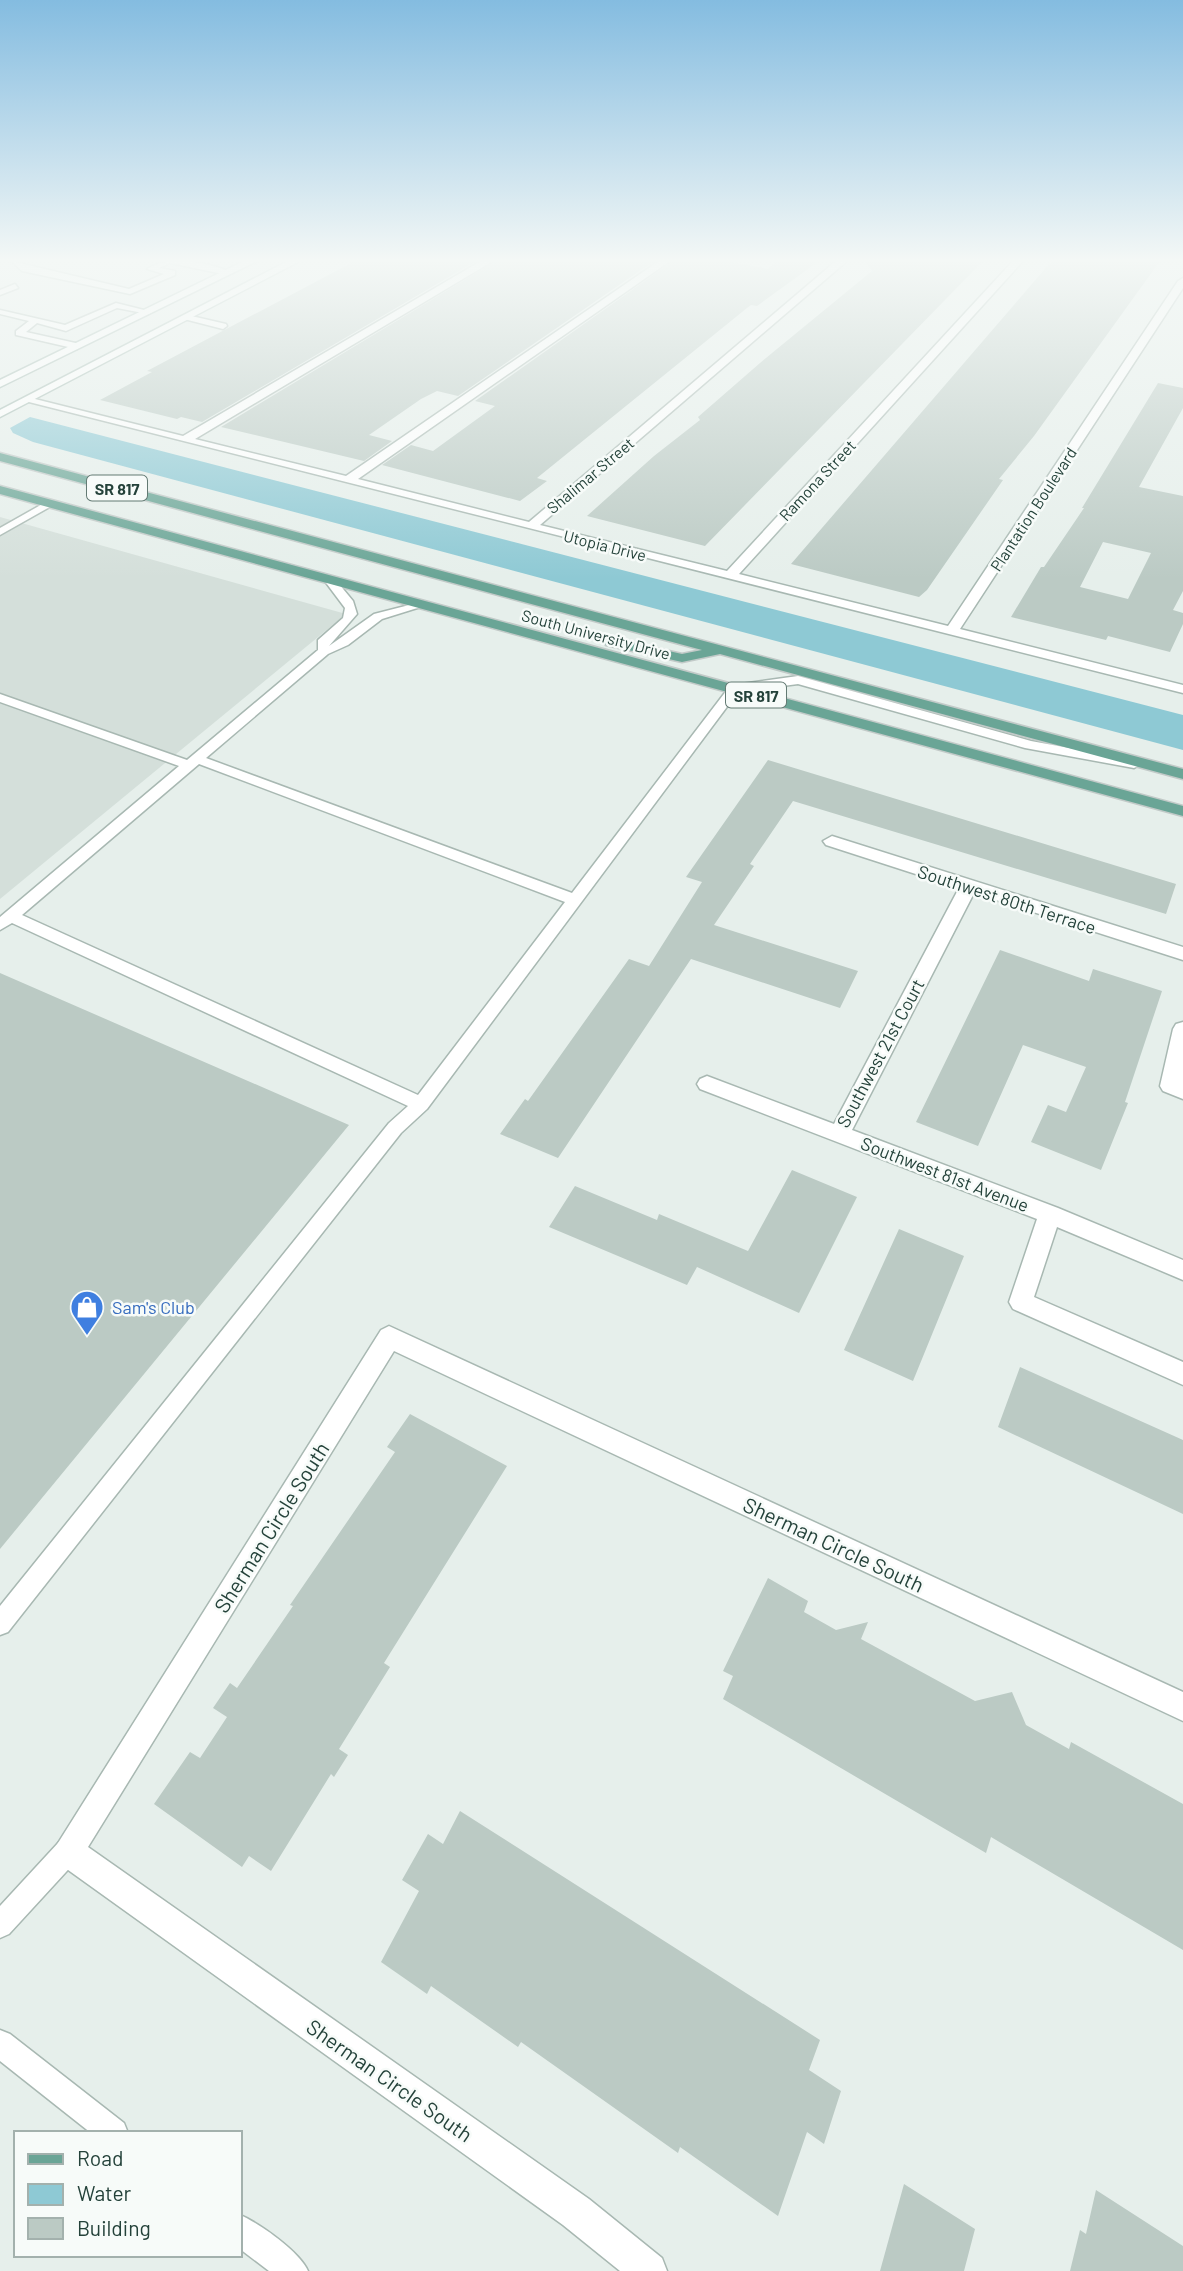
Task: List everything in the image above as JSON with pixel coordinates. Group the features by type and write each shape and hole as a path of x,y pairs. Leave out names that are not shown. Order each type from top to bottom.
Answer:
{"main road":[{"name":"South University Drive","path":"0,457 1178,773"},
{"name":"South University Drive","path":"0,491 1183,811"},
{"path":"387,595 433,599 679,658 720,650"}],"street":[{"path":"0,384 34,367"},
{"path":"0,414 91,367"},
{"path":"186,439 308,367"},
{"path":"348,480 512,367"},
{"name":"Shalimar Street","path":"531,526 718,367"},
{"name":"Ramona Street","path":"730,576 921,367"},
{"name":"Plantation Boulevard","path":"951,632 1126,367"},
{"name":"Utopia Drive","path":"27,400 1183,689"},
{"name":"Southwest 80th Terrace","path":"832,841 968,887 1183,954"},
{"name":"Southwest 21st Court","path":"708,1084 839,1134 968,887"},
{"path":"1183,1029 1170,1086 1183,1090"},
{"name":"Southwest 81st Avenue","path":"839,1134 1050,1214 1183,1270"},
{"name":"Southwest 81st Avenue","path":"1050,1214 1021,1302 1183,1374"},
{"name":"Sherman Circle South","path":"649,2271 576,2212 68,1851 389,1338 1183,1707"}],"lane":[{"path":"0,532 50,504"},
{"path":"324,651 322,643 349,621 352,614 350,602 330,580"},
{"path":"421,605 386,614 366,625 336,649 324,651 5,920 421,1104"},
{"path":"0,1624 395,1128 421,1104 734,689 798,680 1030,744 1178,773"},
{"path":"0,698 192,762 575,900"},
{"path":"0,1925 68,1851"},
{"path":"0,2044 111,2131"},
{"path":"242,2232 293,2271"}],"shaded area":[{"path":"0,517 346,614 0,899"}],"water":[{"path":"30,417 1183,715 1183,750 33,442 13,433 10,428"}],"building":[{"path":"155,367 296,367 202,422 181,417 177,419 100,400 152,372 147,371"},
{"path":"320,367 500,367 458,396 437,391 421,399 369,435 392,441 364,461 221,427"},
{"path":"523,367 674,367 537,478 547,481 520,501 382,465 411,445 433,451 495,406 475,401"},
{"path":"755,367 880,367 705,546 587,516 654,456 700,420 698,417"},
{"path":"961,367 1084,367 999,479 1003,480 927,590 919,597 791,564"},
{"path":"1158,383 1183,388 1183,408 1139,487 1183,496 1183,591 1173,610 1183,613 1183,624 1170,652 1108,636 1106,640 1011,617 1041,567 1044,567","holes":["1103,542 1151,553 1128,599 1080,587"]},
{"path":"768,760 1176,884 1166,914 793,801 750,864 754,866 714,925 858,971 840,1008 691,959 558,1158 500,1134 525,1099 528,1101 629,959 649,966 702,882 686,877"},
{"path":"1000,950 1089,981 1093,969 1162,991 1125,1102 1128,1103 1101,1170 1031,1142 1048,1105 1066,1112 1086,1067 1023,1045 978,1146 916,1122"},
{"name":"Sam's Club","path":"0,973 349,1125 0,1549"},
{"path":"792,1170 857,1197 799,1313 697,1267 687,1285 549,1227 575,1186 657,1220 659,1214 748,1251"},
{"path":"899,1229 964,1256 913,1381 844,1350"},
{"path":"1020,1367 1183,1440 1183,1514 998,1427"},
{"path":"410,1414 507,1466 384,1663 390,1667 339,1749 348,1755 334,1777 331,1774 271,1871 249,1856 242,1867 154,1804 190,1752 200,1758 227,1717 213,1708 230,1683 237,1688 293,1606 290,1605 395,1452 387,1447"},
{"path":"768,1578 808,1601 804,1612 836,1630 868,1622 861,1639 975,1701 1012,1692 1026,1725 1069,1749 1071,1742 1183,1804 1183,1950 991,1837 986,1853 723,1699 733,1676 723,1671"},
{"path":"460,1811 820,2040 809,2070 841,2091 824,2144 807,2132 778,2216 680,2147 678,2153 521,2042 518,2047 431,1986 427,1994 381,1962 419,1891 402,1880 428,1834 443,1844"},
{"path":"904,2184 975,2229 964,2271 880,2271"},
{"path":"1096,2190 1183,2246 1183,2271 1070,2271 1080,2230 1086,2234"}],"place":[{"name":"Sam's Club","path":"87,1337"}]}
